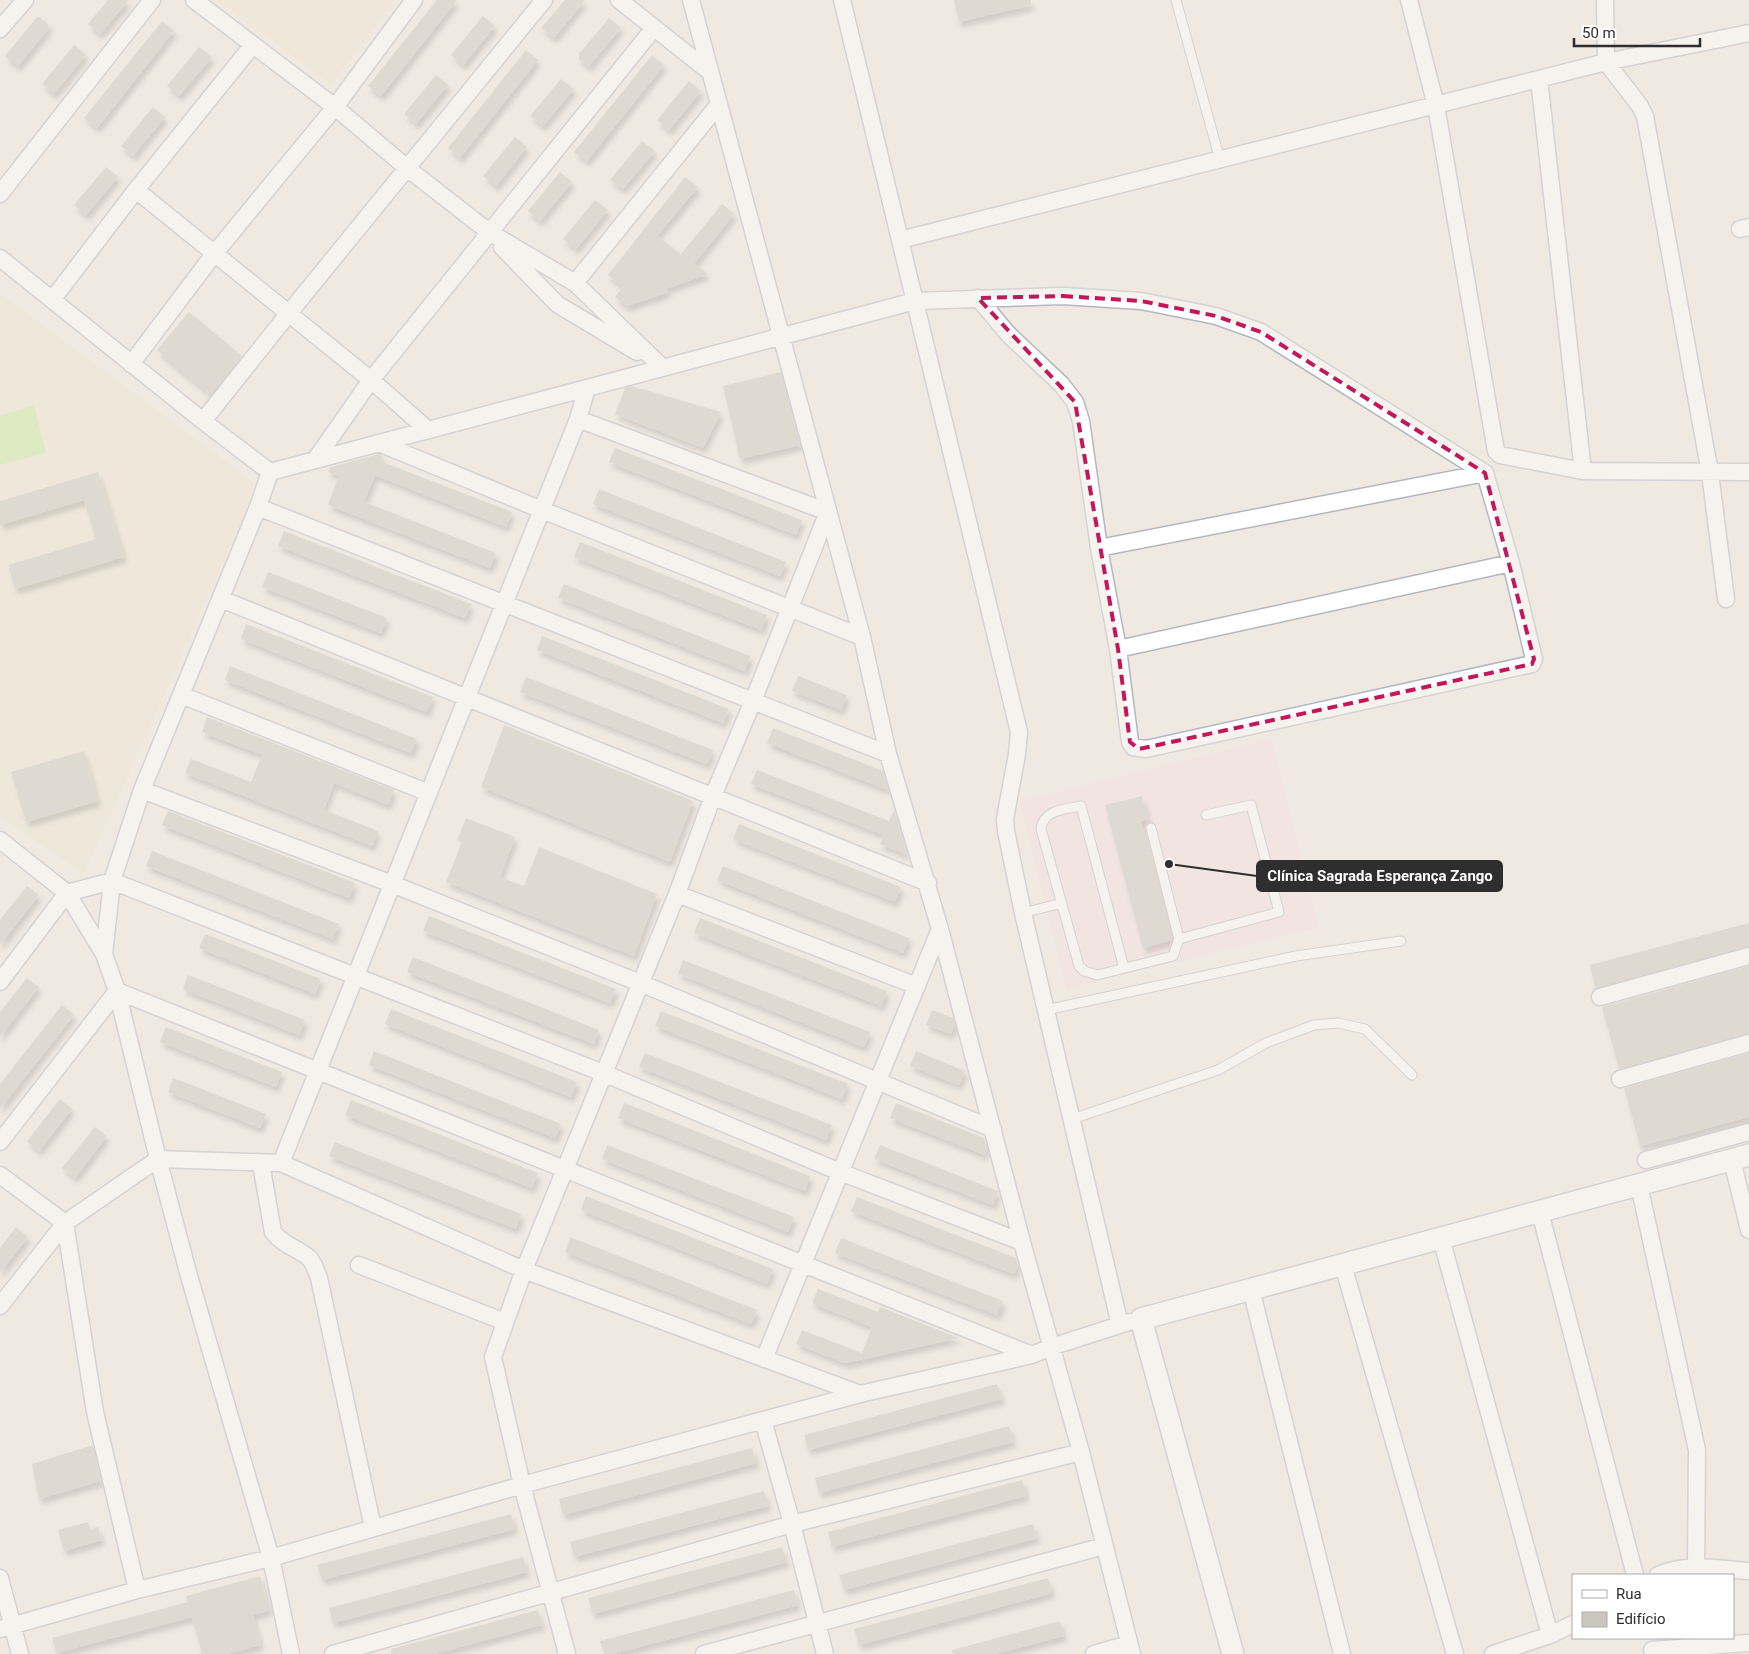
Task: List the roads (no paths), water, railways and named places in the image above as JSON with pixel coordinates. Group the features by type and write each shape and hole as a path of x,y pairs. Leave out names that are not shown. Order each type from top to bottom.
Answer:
{"street":[{"path":"0,29 25,0"},
{"path":"0,194 152,0"},
{"path":"194,0 252,46 335,107 489,232 574,283 663,368"},
{"path":"131,364 214,254 335,107 414,0"},
{"path":"203,421 544,0"},
{"path":"619,0 710,72"},
{"path":"691,0 862,636 888,754 928,883 1022,1242 1081,1452 1130,1649 1094,1654"},
{"path":"842,0 1019,732 1017,754 1005,818 1006,831 1120,1325"},
{"path":"1409,0 1436,106 1496,451 1500,455 1583,471 1749,472"},
{"path":"1605,0 1606,62 1640,106 1645,116 1710,473 1726,599"},
{"path":"316,460 371,380 654,28"},
{"path":"900,240 1606,62 1749,33"},
{"path":"52,300 136,190 252,46"},
{"path":"1539,79 1583,471"},
{"path":"574,283 719,104"},
{"path":"136,190 371,380 428,430"},
{"path":"489,232 557,304 663,368"},
{"path":"0,258 131,364 270,472"},
{"path":"270,472 915,301 978,298 1063,296 1141,301 1216,316 1261,332 1485,473 1511,563 1534,658 1532,664 1156,747 1139,749 1133,747 1130,742 1118,648 1099,548 1081,420 1075,402 1061,384 1008,334 978,298"},
{"path":"281,1163 542,510 578,418 587,388"},
{"path":"578,418 828,512"},
{"path":"379,443 542,510 862,636"},
{"path":"104,954 112,881 142,790 221,599 270,472"},
{"path":"1099,548 1485,473"},
{"path":"258,507 888,754"},
{"path":"567,1654 522,1485 493,1357 524,1270 602,1073 676,894 712,796 753,702 828,512"},
{"path":"1118,648 1511,563"},
{"path":"221,599 928,883"},
{"path":"181,695 429,793"},
{"path":"142,790 392,884 640,983 993,1128"},
{"path":"0,840 67,893 104,954 117,991 189,1276 270,1558 291,1654"},
{"path":"0,982 67,893 112,881 602,1073 840,1172 1022,1242"},
{"path":"676,894 917,986"},
{"path":"764,1359 940,929"},
{"path":"1600,997 1749,956"},
{"path":"117,991 1032,1355"},
{"path":"0,1142 117,991"},
{"path":"1620,1079 1749,1043"},
{"path":"1646,1160 1749,1132"},
{"path":"6,1627 137,1590 270,1558 522,1485 860,1394 1032,1355 1051,1347 1141,1319 1740,1157 1749,1230"},
{"path":"0,1306 65,1223 158,1159 261,1164 281,1163 524,1270 860,1394"},
{"path":"261,1164 273,1232 277,1238 309,1258 319,1278 373,1528"},
{"path":"0,1175 65,1223 95,1412 137,1590"},
{"path":"1640,1184 1697,1450 1696,1567"},
{"path":"1540,1212 1635,1574"},
{"path":"1441,1238 1550,1635"},
{"path":"1343,1264 1455,1654"},
{"path":"359,1265 505,1322"},
{"path":"1251,1289 1342,1654"},
{"path":"1141,1319 1233,1654"},
{"path":"763,1420 792,1524 824,1654"},
{"path":"333,1654 792,1524 1081,1452"},
{"path":"704,1654 1104,1546"},
{"path":"1660,1574 1667,1571 1696,1567 1749,1572"},
{"path":"0,1578 6,1627 20,1654"},
{"path":"1493,1654 1550,1635 1572,1624"},
{"path":"1652,1647 1749,1643"}],"lane":[{"path":"1176,0 1220,160"},
{"path":"1179,939 1280,912 1251,805 1206,815"},
{"path":"1124,968 1080,806 1052,812 1042,822 1041,829 1079,966 1084,971 1097,975 1173,956 1179,939 1151,828"},
{"path":"1024,913 1062,903"},
{"path":"1046,1010 1296,956 1401,941"},
{"path":"1072,1119 1218,1070 1266,1043 1314,1025 1338,1023 1365,1029 1412,1075"}],"place":[{"name":"Clínica Sagrada Esperança Zango","path":"1169,864"}]}
